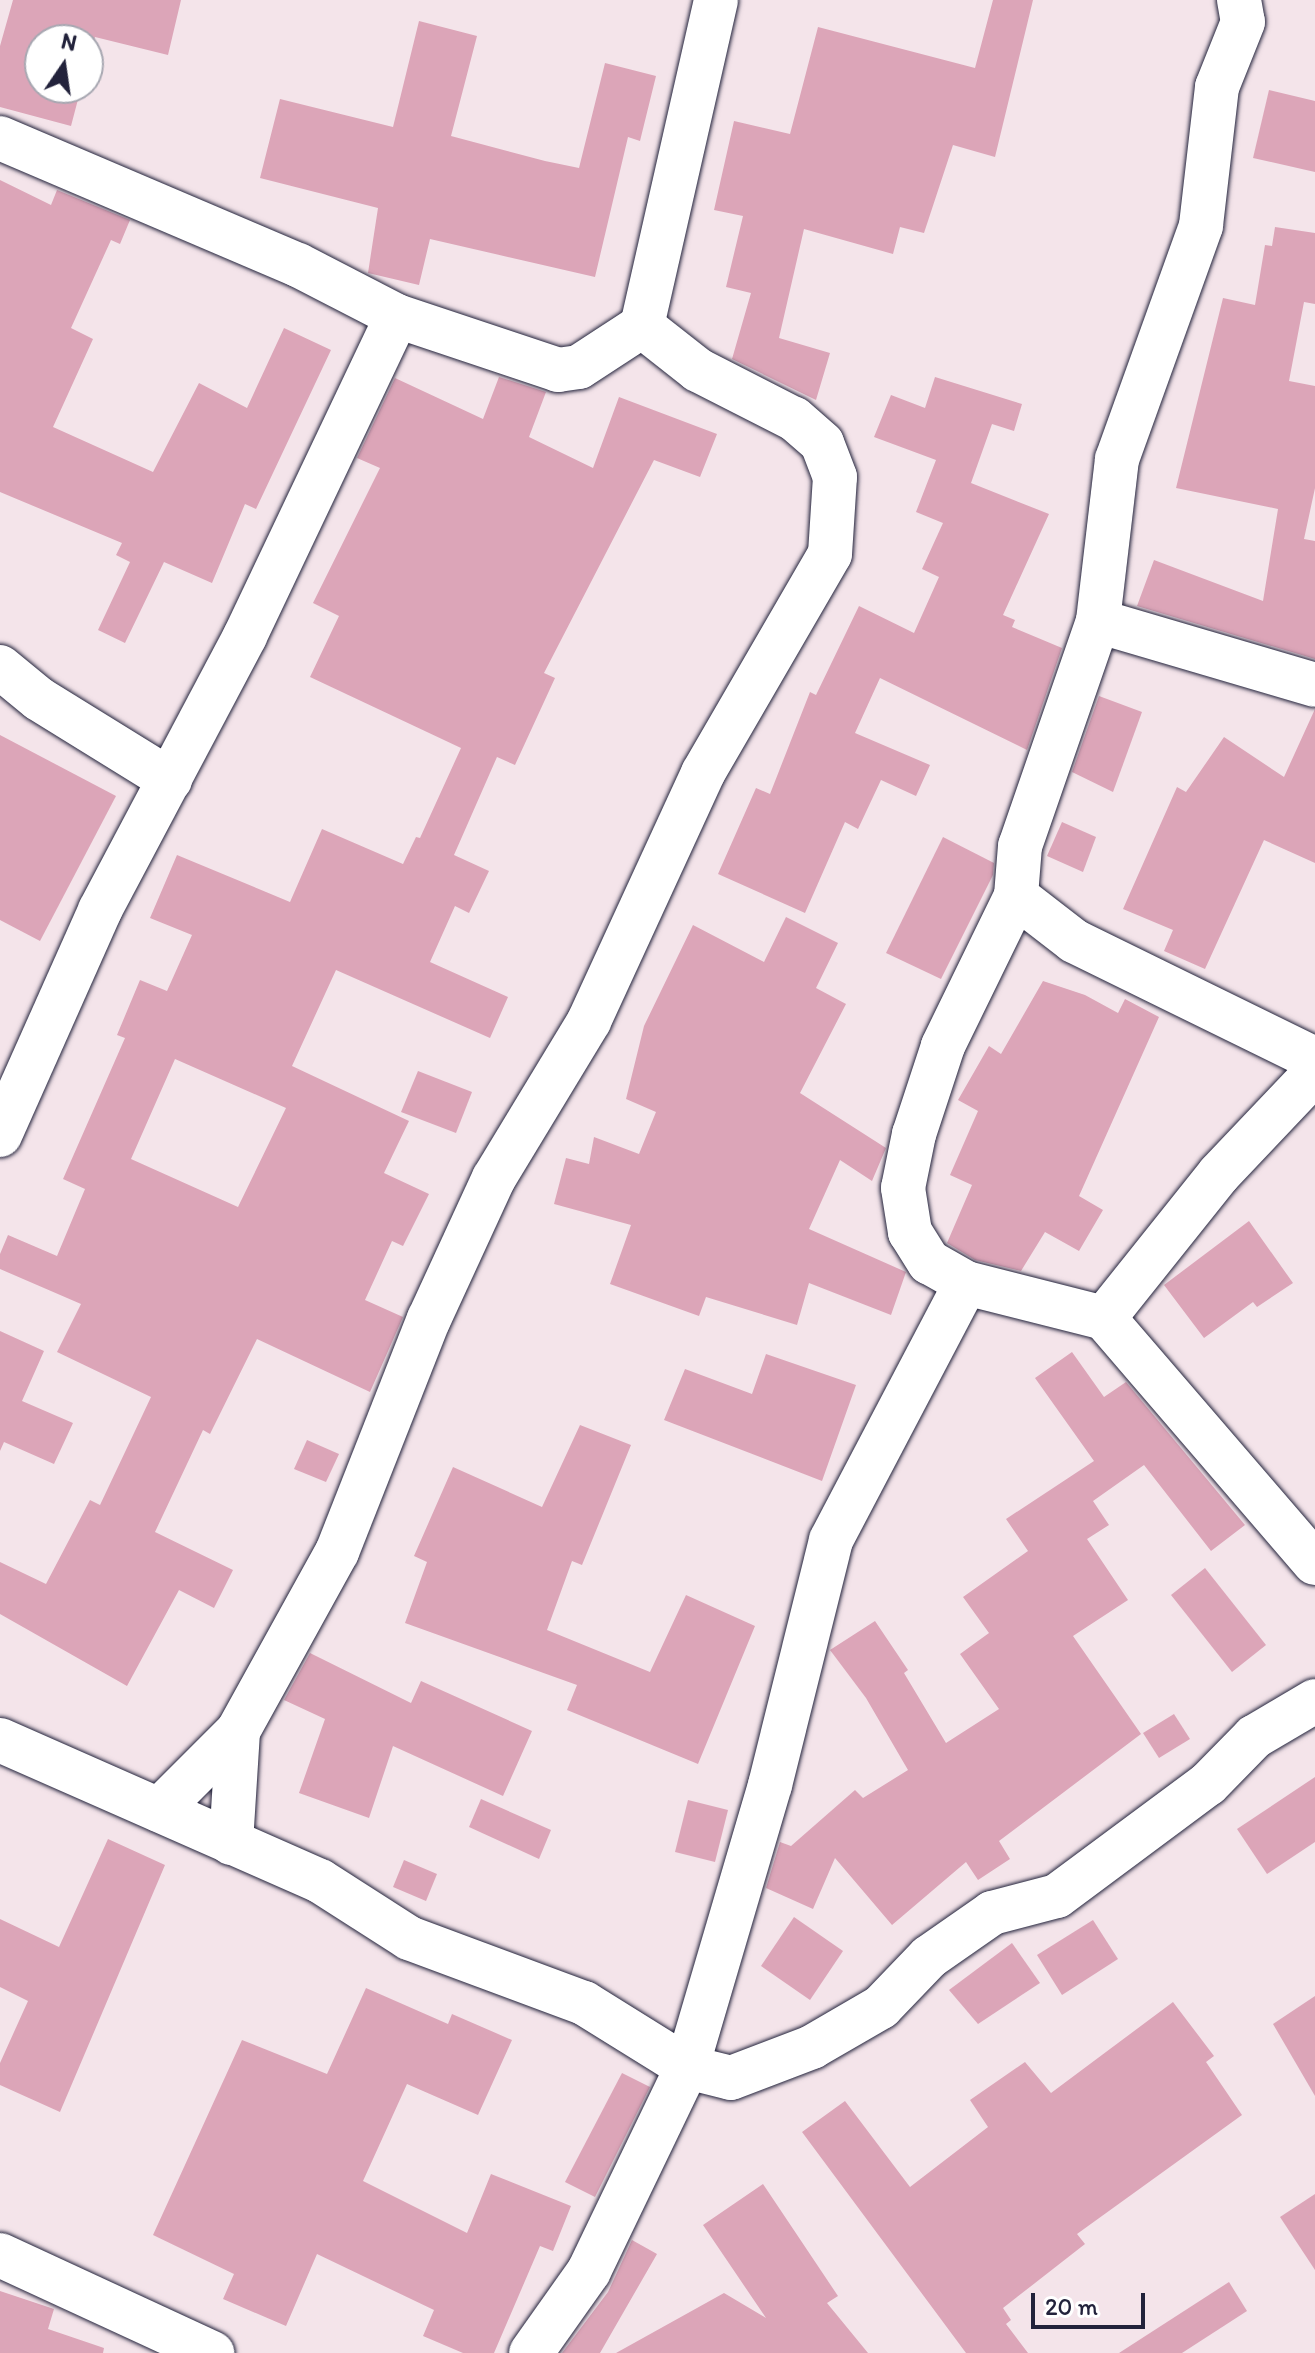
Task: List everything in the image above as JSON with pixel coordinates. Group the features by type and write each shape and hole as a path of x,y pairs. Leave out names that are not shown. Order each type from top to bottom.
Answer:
{"street":[{"path":"0,138 298,265 397,316 558,370 599,358 642,326 716,0"},
{"path":"1239,0 1243,22 1217,87 1201,226 1117,459 1098,621 1020,846 1016,896 943,1046 903,1188 910,1232 929,1262 966,1283 1104,1318 1315,1563"},
{"path":"0,1135 100,910 245,636 397,316"},
{"path":"159,1810 238,1731 337,1552 429,1319 494,1178 589,1021 703,773 830,554 835,477 822,443 794,419 698,370 642,326"},
{"path":"1098,621 1315,685"},
{"path":"0,667 39,699 170,780"},
{"path":"1016,896 1074,941 1315,1059"},
{"path":"1104,1318 1219,1174 1315,1073"},
{"path":"531,2353 589,2271 687,2067 770,1785 831,1540 966,1283"},
{"path":"0,1740 320,1881 409,1938 584,2003 687,2067 731,2078 812,2047 881,2007 929,1957 992,1913 1057,1896 1208,1784 1254,1737 1315,1701"},
{"path":"231,1843 238,1731"},
{"path":"0,2255 212,2353"}],"building":[{"path":"13,0 181,0 168,55 104,39 104,24 24,24 24,104 77,104 71,126 0,107 0,46"},
{"path":"993,0 1033,0 995,157 953,145 924,233 900,227 893,254 804,229 779,338 830,353 816,400 732,359 751,293 726,287 743,216 714,210 734,121 790,134 818,27 975,68"},
{"path":"419,21 477,36 451,136 545,161 579,168 605,63 656,76 640,141 628,137 595,277 430,239 419,285 368,273 378,208 260,178 280,99 393,127"},
{"path":"1269,90 1315,101 1315,172 1253,158"},
{"path":"0,180 51,205 57,190 130,220 120,244 111,240 71,328 93,339 53,427 153,472 199,383 247,408 284,328 331,350 256,509 245,504 212,583 164,562 125,643 98,630 130,562 116,555 122,543 0,492"},
{"path":"1275,227 1315,233 1315,304 1304,302 1289,381 1315,386 1315,488 1304,539 1315,541 1315,659 1137,606 1154,560 1263,601 1278,509 1176,488 1223,298 1255,305 1265,245 1272,246"},
{"path":"499,377 546,392 529,437 593,468 619,397 717,434 700,477 654,460 544,673 555,678 515,765 497,757 454,855 489,871 469,913 455,906 430,962 508,997 490,1038 336,970 292,1066 409,1121 384,1173 429,1194 403,1246 392,1241 365,1300 403,1317 370,1392 257,1339 210,1434 203,1430 155,1532 233,1570 214,1608 179,1590 127,1686 0,1614 0,1562 46,1584 90,1500 100,1505 151,1397 57,1352 81,1304 0,1269 0,1254 8,1235 57,1256 85,1189 63,1179 125,1038 117,1035 140,980 167,991 192,935 150,918 177,855 290,902 322,829 403,864 416,837 420,838 461,748 310,677 339,616 313,603 380,468 357,458 395,378 483,419","holes":["175,1059 286,1108 238,1207 131,1159"]},
{"path":"935,377 1022,404 1014,431 992,424 971,483 1049,514 1003,615 1015,620 1012,627 1062,648 1027,750 880,678 855,733 930,765 916,796 881,780 858,829 845,822 805,913 718,874 756,788 770,794 810,692 816,695 859,606 914,633 939,577 922,569 943,523 916,512 936,460 874,437 891,395 925,408"},
{"path":"1099,696 1142,712 1113,792 1072,772"},
{"path":"1315,709 1315,863 1264,840 1205,969 1164,951 1173,930 1123,909 1177,787 1186,792 1224,737 1284,777"},
{"path":"0,735 116,796 40,941 0,920"},
{"path":"1062,822 1096,837 1083,872 1047,856"},
{"path":"943,837 994,863 993,875 941,979 886,953"},
{"path":"786,917 838,943 816,988 846,1004 800,1093 886,1148 872,1181 840,1160 809,1229 906,1272 891,1315 809,1283 797,1325 706,1297 699,1316 610,1284 631,1225 554,1204 566,1158 589,1164 594,1137 639,1154 656,1112 626,1099 644,1026 693,925 764,962"},
{"path":"1043,981 1085,995 1118,1013 1125,999 1159,1017 1079,1196 1103,1210 1079,1251 1045,1232 1021,1271 975,1260 947,1243 972,1185 950,1175 978,1111 958,1100 989,1046 1001,1054"},
{"path":"418,1071 472,1092 456,1133 401,1112"},
{"path":"1249,1221 1293,1283 1257,1307 1253,1302 1204,1338 1164,1285"},
{"path":"0,1331 44,1351 22,1401 73,1423 54,1464 4,1442 0,1451"},
{"path":"1072,1352 1104,1397 1126,1382 1245,1525 1211,1551 1144,1465 1093,1501 1109,1525 1087,1539 1128,1600 1073,1636 1141,1734 999,1841 1010,1859 978,1880 966,1862 892,1925 835,1858 813,1909 766,1888 780,1842 791,1846 855,1790 863,1798 908,1770 866,1698 830,1650 875,1621 908,1670 904,1673 946,1743 999,1709 960,1654 989,1633 963,1597 1028,1551 1006,1519 1094,1461 1035,1378"},
{"path":"766,1354 856,1385 822,1481 664,1420 685,1369 752,1394"},
{"path":"580,1425 631,1445 582,1565 572,1561 547,1630 650,1672 686,1595 755,1626 698,1764 567,1710 577,1685 405,1623 427,1562 414,1556 453,1467 542,1507"},
{"path":"307,1440 339,1454 326,1482 294,1469"},
{"path":"1205,1568 1266,1645 1232,1672 1171,1595"},
{"path":"310,1653 411,1703 421,1681 532,1731 503,1796 393,1746 369,1818 299,1793 325,1719 284,1700"},
{"path":"1174,1714 1190,1739 1159,1758 1143,1733"},
{"path":"1315,1777 1315,1842 1267,1874 1237,1829"},
{"path":"481,1799 551,1830 539,1859 469,1827"},
{"path":"688,1800 728,1810 715,1862 675,1852"},
{"path":"108,1839 165,1865 60,2112 0,2085 0,2063 28,2001 0,1987 0,1919 59,1947"},
{"path":"404,1860 437,1874 426,1901 393,1887"},
{"path":"794,1917 843,1951 810,2000 761,1966"},
{"path":"1093,1920 1118,1959 1062,1995 1037,1955"},
{"path":"1012,1943 1040,1983 978,2024 949,1990"},
{"path":"366,1988 448,2024 452,2014 512,2040 478,2115 407,2084 363,2181 467,2233 491,2174 571,2206 553,2251 540,2246 494,2353 463,2353 423,2336 434,2310 317,2254 286,2326 223,2299 234,2274 153,2235 242,2040 327,2074"},
{"path":"1315,1996 1315,2096 1273,2024"},
{"path":"1173,2002 1214,2056 1206,2062 1242,2115 1077,2234 1085,2244 1003,2308 1011,2320 1006,2324 1028,2353 966,2353 802,2132 845,2101 910,2187 988,2127 970,2100 1025,2062 1051,2093"},
{"path":"622,2073 650,2087 595,2197 565,2182"},
{"path":"763,2184 838,2296 827,2303 868,2353 616,2353 724,2293 766,2318 703,2225"},
{"path":"1315,2194 1315,2270 1280,2217"},
{"path":"632,2240 657,2254 600,2353 562,2353 608,2292"},
{"path":"1229,2282 1247,2311 1182,2353 1119,2353"},
{"path":"0,2291 54,2309 48,2329 104,2348 103,2353 0,2353"}]}
